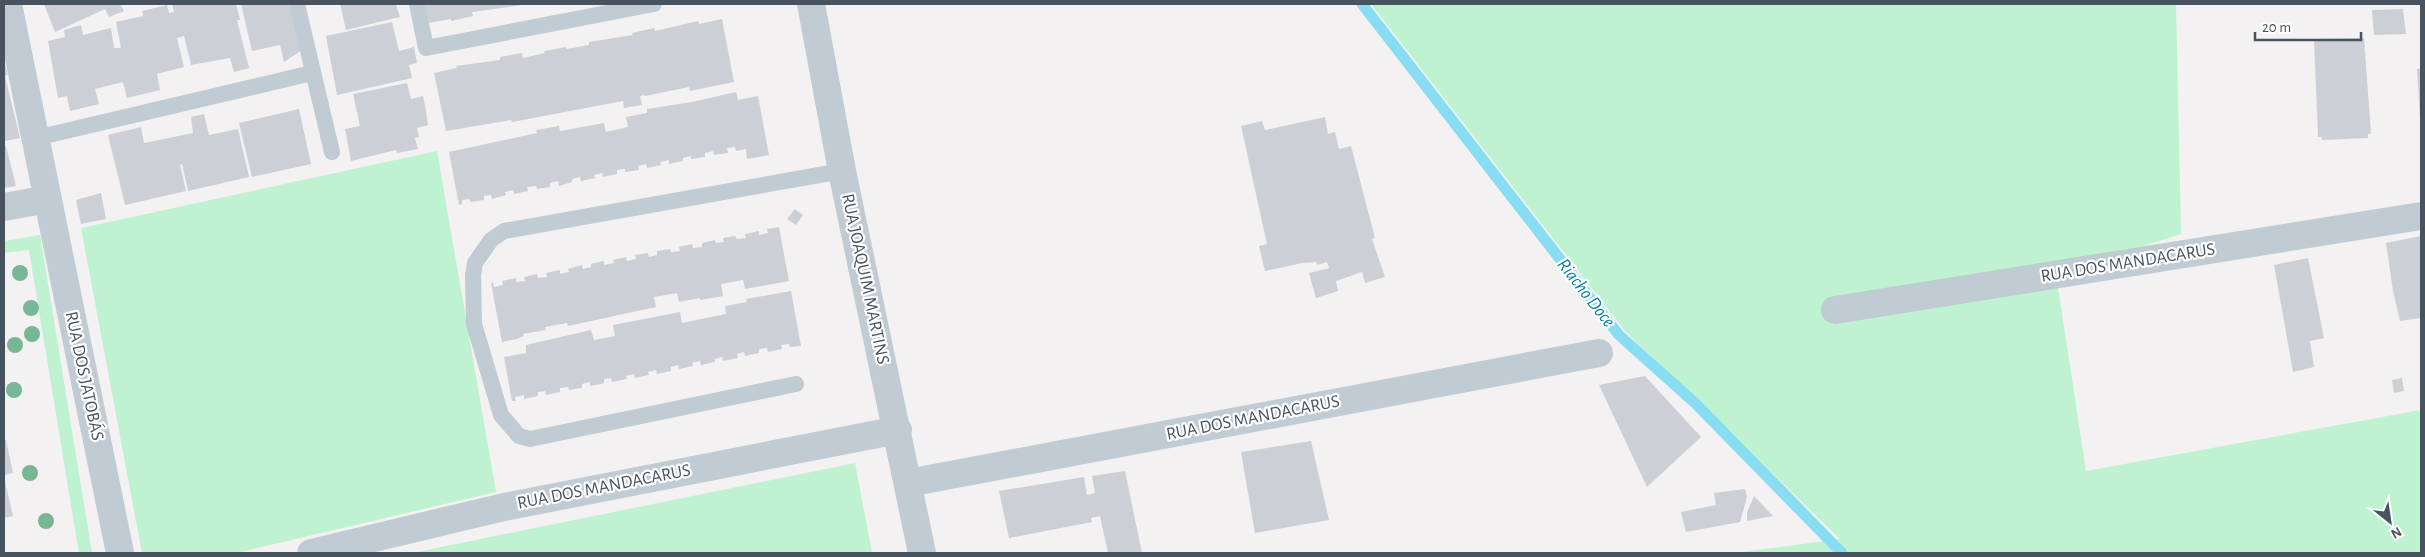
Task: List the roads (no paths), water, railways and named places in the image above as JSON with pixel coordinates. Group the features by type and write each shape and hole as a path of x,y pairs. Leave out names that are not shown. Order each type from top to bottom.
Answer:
{"street":[{"name":"RUA DOS JATOBÁS","path":"8,4 120,553"},
{"name":"RUA JOAQUIM MARTINS","path":"811,4 842,171 898,430 922,553"},
{"path":"4,208 48,199"},
{"name":"RUA DOS MANDACARUS","path":"1835,310 2421,216"},
{"name":"RUA DOS MANDACARUS","path":"908,483 1598,353"},
{"name":"RUA DOS MANDACARUS","path":"311,553 504,506 898,430"}],"lane":[{"path":"297,4 332,152"},
{"path":"417,4 426,48 654,4"},
{"path":"36,138 312,73"},
{"path":"796,384 530,439 519,436 501,415 474,324 473,275 475,263 492,240 504,231 842,171"}],"waterway":[{"name":"Riacho Doce","path":"1362,4 1619,335 1695,403 1842,553"}]}
